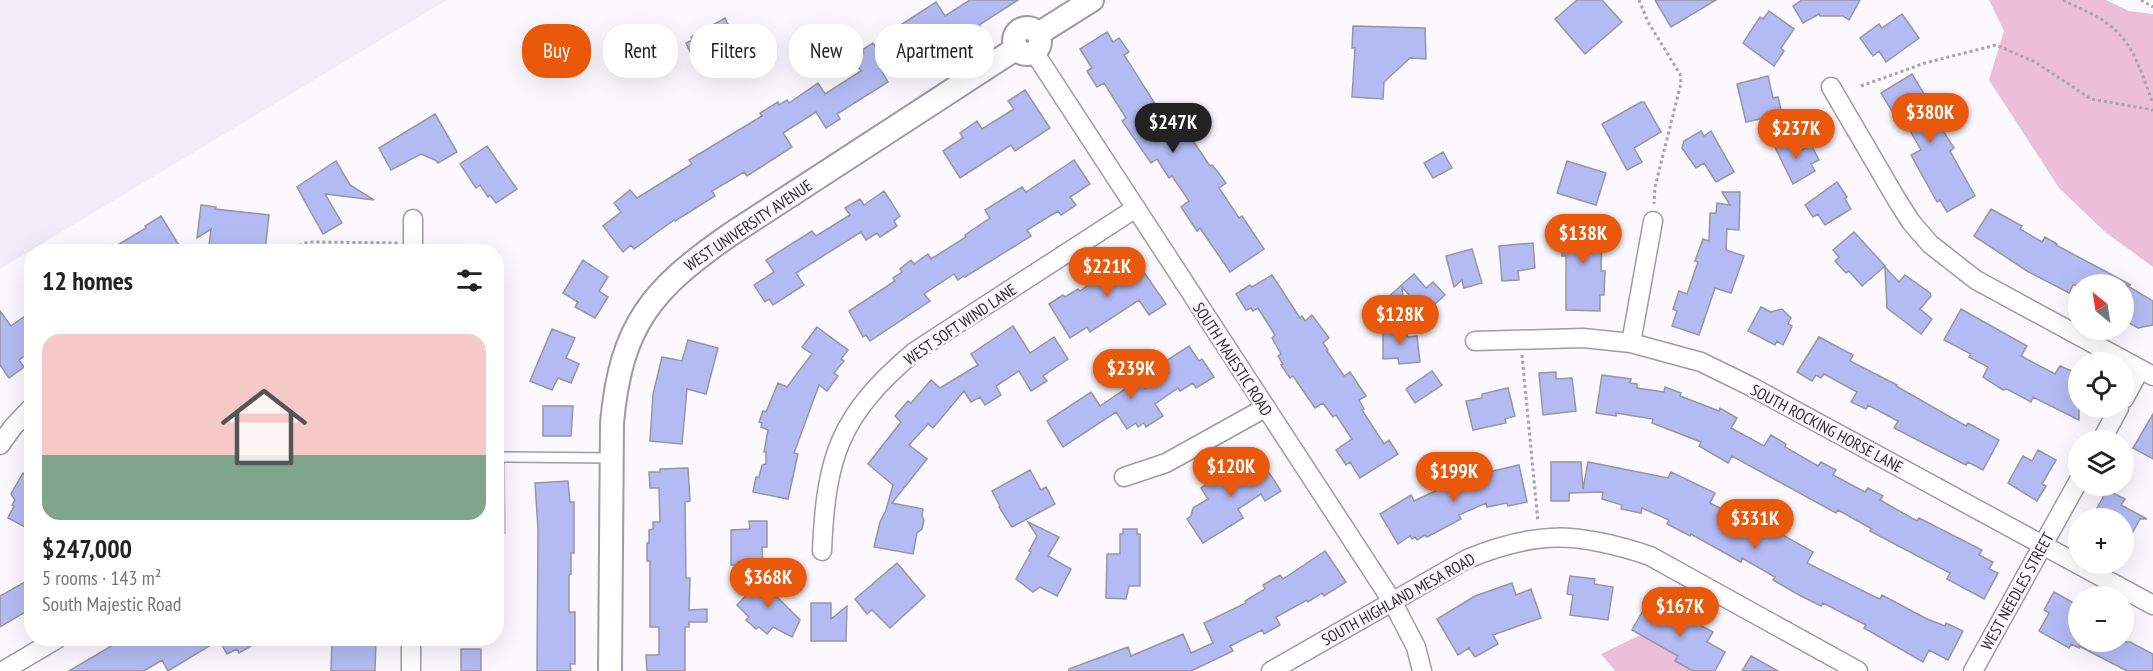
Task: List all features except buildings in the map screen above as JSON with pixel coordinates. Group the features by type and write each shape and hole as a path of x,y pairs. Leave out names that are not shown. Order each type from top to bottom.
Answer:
{"street":[{"name":"WEST UNIVERSITY AVENUE","path":"610,671 611,458 615,393 621,363 638,321 672,278 691,262 731,234 1030,45 1092,0"},
{"name":"SOUTH MAJESTIC ROAD","path":"1030,45 1392,602 1416,647 1422,671"},
{"path":"1831,87 1911,222 1930,244 1976,280 2147,373 2134,388"},
{"name":"WEST SOFT WIND LANE","path":"822,550 824,505 832,464 842,435 870,393 914,352 1136,207"},
{"path":"413,219 413,244"},
{"path":"1631,343 1653,221"},
{"name":"SOUTH ROCKING HORSE LANE","path":"1475,341 1583,338 1631,343 1701,362 2153,605"},
{"path":"1124,477 1166,463 1265,408"},
{"path":"0,445 24,415"},
{"name":"WEST NEEDLES STREET","path":"1973,671 2070,496"},
{"name":"SOUTH HIGHLAND MESA ROAD","path":"1271,671 1467,559 1499,546 1539,538 1580,538 1613,544 1650,556 1858,671"},
{"path":"3,671 45,646"},
{"path":"411,646 411,671"}],"lane":[{"path":"504,457 611,458"}],"path":[{"path":"1639,0 1647,21 1680,74 1681,83 1655,186 1653,221"},
{"path":"2063,0 2108,23 2126,41 2136,59 2153,104"},
{"path":"2141,0 2153,7"},
{"path":"1861,86 1924,63 1996,45 2035,62 2091,99 2153,110"},
{"path":"302,244 312,242 391,243"},
{"path":"1520,339 1539,538"}],"shaded area":[{"path":"0,0 447,0 42,244 24,244 24,255 0,269"},
{"path":"1989,0 2106,0 2129,11 2153,14 2153,267 2105,232 2059,188 1989,80 2004,31"},
{"path":"504,462 505,462 506,534 504,534"},
{"path":"1655,628 1711,671 1615,671 1601,654"}]}
